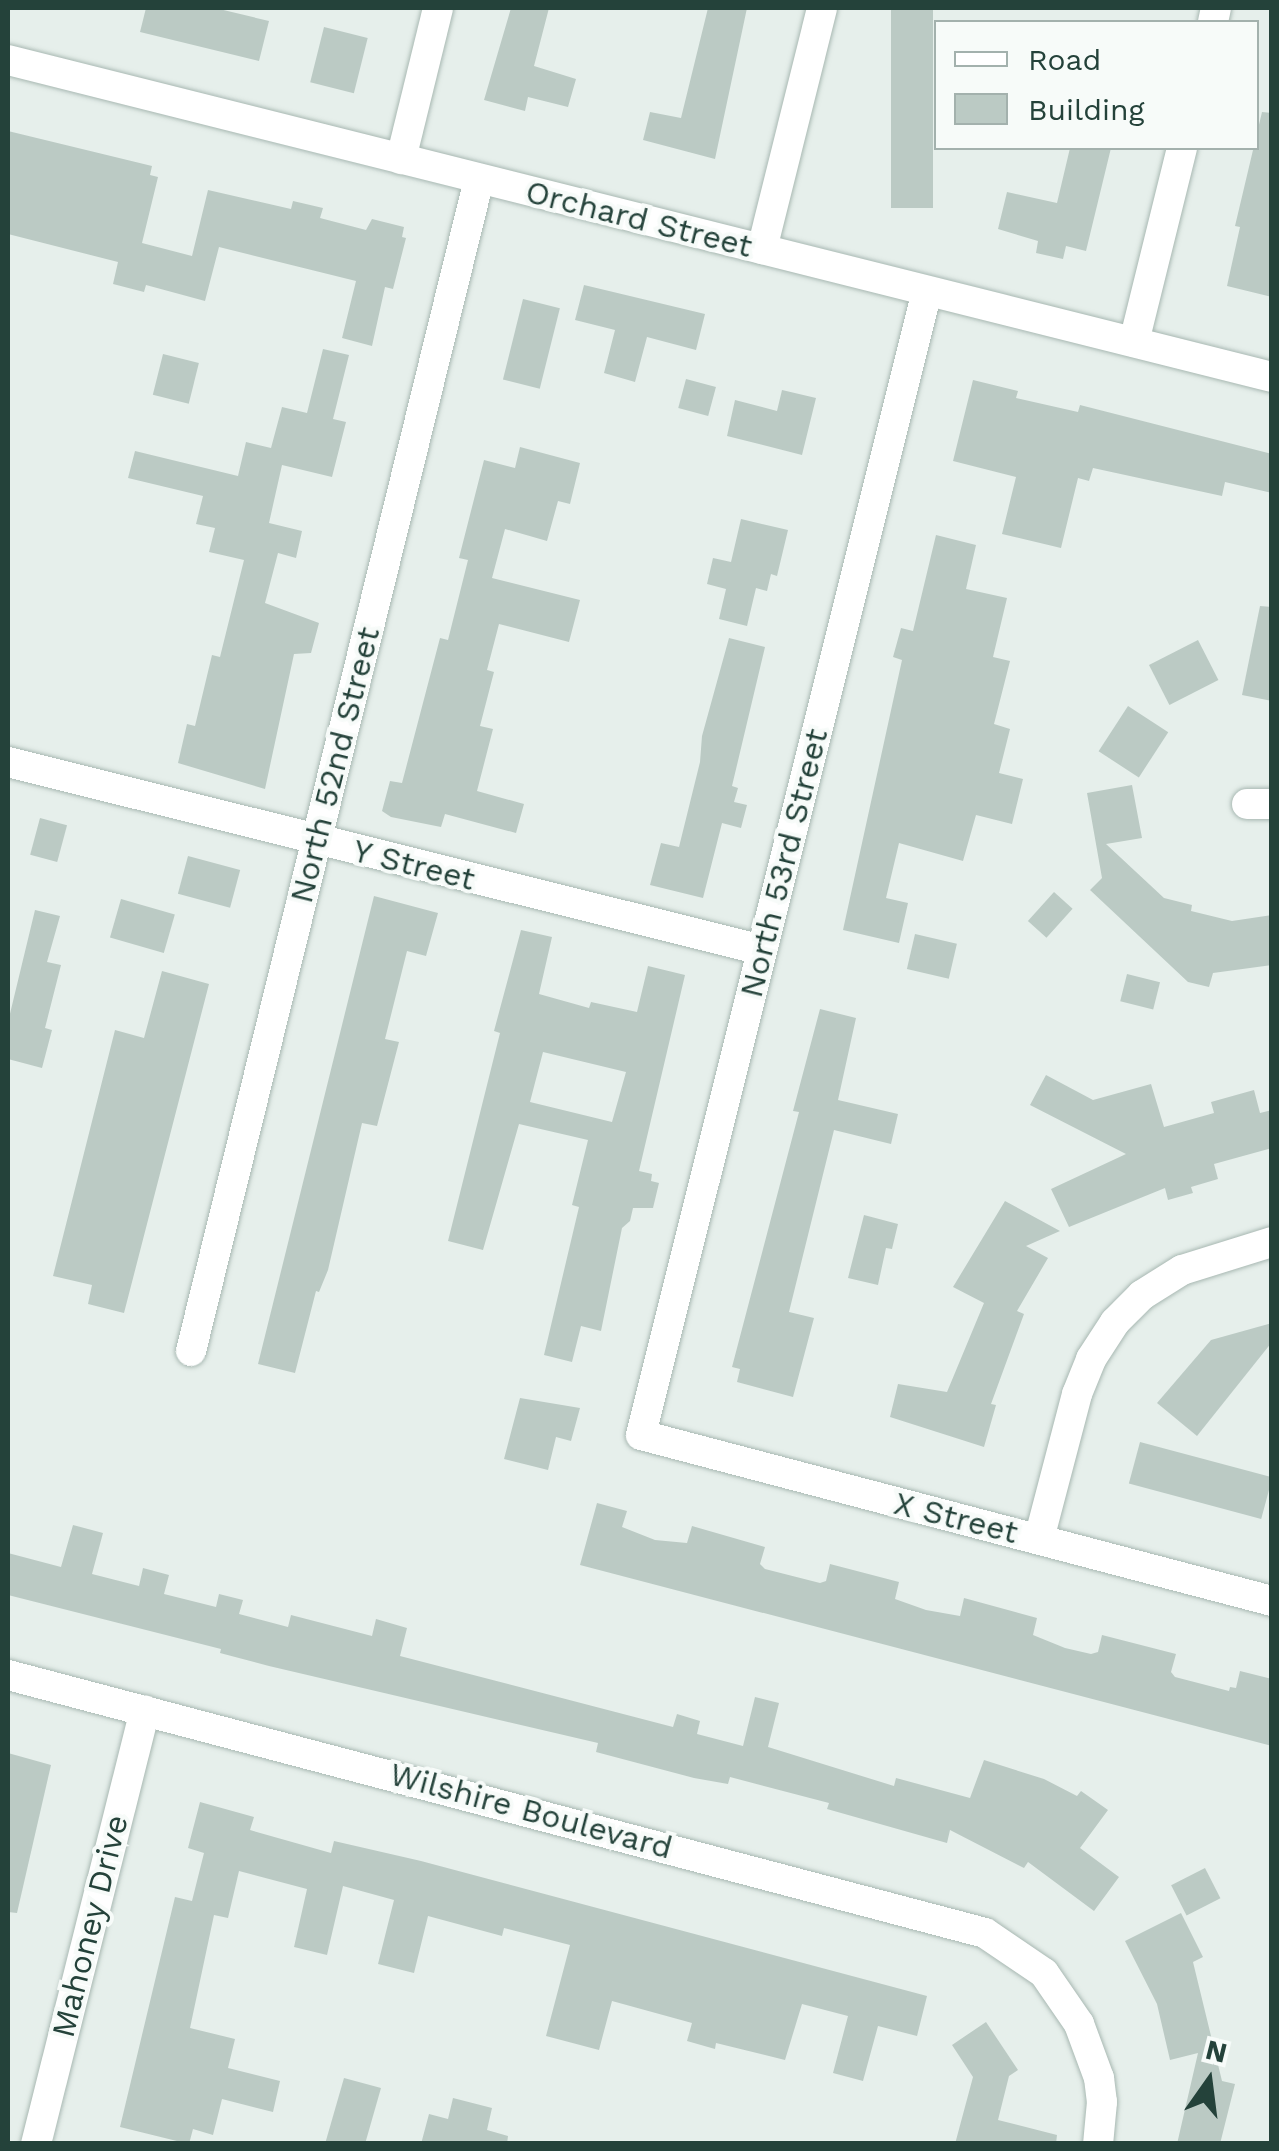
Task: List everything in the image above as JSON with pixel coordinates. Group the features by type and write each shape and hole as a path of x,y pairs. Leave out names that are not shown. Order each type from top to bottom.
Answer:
{"street":[{"path":"401,159 438,8"},
{"path":"762,249 822,8"},
{"name":"Orchard Street","path":"8,60 1272,377"},
{"path":"1134,342 1182,150"},
{"name":"North 52nd Street","path":"191,1351 479,179"},
{"name":"North 53rd Street","path":"641,1435 927,291"},
{"name":"Y Street","path":"8,762 316,842 762,950"},
{"path":"1039,1539 1076,1394 1091,1358 1115,1322 1142,1295 1182,1270 1272,1242"},
{"name":"X Street","path":"641,1435 1272,1601"},
{"name":"Wilshire Boulevard","path":"8,1675 963,1925 1005,1943 1044,1973 1070,2008 1093,2058 1102,2102 1098,2144"},
{"name":"Mahoney Drive","path":"36,2144 145,1710"}],"building":[{"path":"146,8 215,8 269,21 259,61 140,32"},
{"path":"511,8 549,8 534,66 576,79 568,107 528,97 525,111 484,100"},
{"path":"708,8 747,8 715,159 643,140 650,112 681,118"},
{"path":"891,8 933,8 933,208 891,208"},
{"path":"324,27 368,38 354,93 310,82"},
{"path":"1262,112 1272,113 1272,297 1227,286 1240,227 1235,226 1253,150 1259,150"},
{"path":"8,131 152,166 150,175 158,177 142,243 192,256 208,190 291,209 293,201 323,208 320,218 366,230 372,219 404,227 402,237 406,238 393,289 385,287 372,346 342,338 356,281 219,247 205,301 146,285 144,292 113,284 118,262 8,234"},
{"path":"1070,150 1111,150 1086,251 1066,246 1063,259 1036,253 1038,241 998,229 1007,192 1057,203"},
{"path":"584,285 705,314 696,350 647,337 635,382 604,373 615,330 575,320"},
{"path":"523,299 560,308 540,389 503,380"},
{"path":"323,349 349,355 333,419 346,422 332,477 282,465 269,523 302,531 296,558 278,553 265,603 319,623 311,653 294,654 265,789 178,763 187,724 195,726 212,655 220,657 244,560 209,552 215,528 196,524 203,496 128,478 135,451 238,476 246,442 271,448 282,407 307,413"},
{"path":"163,354 199,363 189,404 153,395"},
{"path":"686,379 716,387 708,416 678,408"},
{"path":"973,380 1018,391 1016,398 1078,412 1080,405 1272,454 1272,493 1225,482 1222,496 1093,468 1089,481 1078,478 1061,548 1002,534 1016,477 953,461"},
{"path":"782,390 816,398 802,455 727,436 735,400 777,411"},
{"path":"520,447 580,463 570,504 558,501 547,541 505,529 492,578 580,600 569,642 499,624 487,670 494,672 480,726 493,729 477,791 524,804 516,833 445,814 441,827 391,817 382,811 390,781 402,783 440,638 448,640 468,560 459,558 484,460 515,468"},
{"path":"741,519 788,530 777,576 771,574 767,591 756,588 747,626 719,619 726,589 707,584 713,558 731,562"},
{"path":"936,535 976,545 966,589 1007,598 993,657 1010,661 994,724 1010,729 999,773 1023,779 1012,824 976,815 963,861 899,843 886,898 908,903 899,943 843,930 902,660 893,657 901,628 913,631"},
{"path":"1260,606 1272,607 1272,701 1242,695"},
{"path":"729,638 765,647 732,786 738,788 734,802 747,805 741,828 722,823 703,898 650,885 661,843 679,847 700,762 702,736"},
{"path":"1198,640 1218,680 1169,705 1149,665"},
{"path":"1128,706 1168,732 1139,777 1099,751"},
{"path":"1132,785 1142,838 1106,844 1164,898 1192,905 1191,911 1232,921 1272,915 1272,965 1213,973 1209,987 1188,982 1090,890 1102,878 1087,793"},
{"path":"40,818 67,825 57,862 30,855"},
{"path":"188,856 240,870 230,908 178,894"},
{"path":"1054,892 1073,909 1046,938 1028,921"},
{"path":"374,896 438,913 426,956 407,951 385,1039 399,1042 377,1126 362,1123 328,1270 319,1292 316,1291 295,1373 258,1364"},
{"path":"121,899 175,914 164,953 110,937"},
{"path":"35,910 60,916 47,962 61,965 45,1028 52,1030 42,1068 8,1059 8,1022"},
{"path":"521,930 552,937 539,994 589,1008 591,1002 637,1012 648,966 685,975 639,1171 652,1174 651,1181 659,1183 653,1208 633,1208 630,1221 622,1228 601,1331 581,1326 572,1362 544,1355 579,1207 572,1205 588,1140 519,1124 483,1250 448,1241 500,1033 494,1031","holes":["543,1052 626,1072 612,1122 530,1102"]},
{"path":"915,934 957,944 949,979 907,969"},
{"path":"162,971 209,984 124,1313 88,1304 92,1285 53,1276 115,1030 144,1038"},
{"path":"1127,974 1160,982 1153,1009 1120,1001"},
{"path":"820,1009 856,1018 838,1100 898,1114 891,1144 834,1130 789,1312 814,1318 793,1397 737,1382 740,1369 732,1367 799,1112 793,1111"},
{"path":"1046,1075 1093,1100 1151,1084 1164,1127 1214,1113 1211,1102 1254,1090 1260,1113 1272,1110 1272,1148 1214,1164 1218,1179 1191,1187 1193,1193 1168,1200 1165,1188 1069,1227 1051,1189 1126,1154 1030,1105"},
{"path":"1005,1201 1060,1231 1026,1246 1048,1258 1017,1311 1024,1314 991,1404 996,1405 984,1447 890,1417 898,1384 947,1392 984,1303 953,1287"},
{"path":"864,1215 898,1224 892,1249 886,1248 878,1285 848,1278"},
{"path":"1272,1323 1272,1342 1197,1436 1157,1403 1211,1340"},
{"path":"520,1398 580,1408 571,1441 556,1437 548,1470 504,1459"},
{"path":"1140,1442 1272,1477 1261,1519 1129,1484"},
{"path":"597,1503 627,1511 622,1527 655,1540 687,1543 692,1526 765,1547 760,1564 765,1569 820,1583 826,1581 830,1564 899,1582 895,1599 926,1610 960,1616 964,1598 1037,1618 1033,1635 1065,1648 1098,1652 1102,1635 1176,1654 1171,1672 1175,1677 1229,1691 1230,1687 1236,1688 1240,1671 1272,1679 1272,1746 580,1565"},
{"path":"73,1525 103,1533 92,1574 139,1586 143,1568 169,1575 164,1594 216,1607 219,1594 243,1600 239,1614 288,1627 291,1615 372,1636 376,1619 407,1628 400,1656 673,1727 677,1714 700,1721 697,1734 743,1746 755,1697 779,1703 768,1747 894,1786 896,1778 970,1798 984,1760 1044,1779 1077,1796 1081,1791 1108,1810 1080,1848 1119,1877 1094,1911 1028,1862 1024,1868 950,1830 947,1843 827,1809 829,1803 730,1777 728,1784 694,1778 596,1752 598,1743 269,1666 220,1653 221,1649 8,1595 8,1553 61,1567"},
{"path":"8,1753 51,1765 17,1913 8,1912"},
{"path":"200,1802 254,1817 250,1830 331,1853 334,1841 421,1861 927,1996 917,2036 878,2026 863,2081 833,2073 848,2016 802,2004 785,2060 716,2043 715,2049 687,2041 692,2023 612,2001 599,2050 546,2036 570,1945 504,1928 502,1936 428,1916 414,1973 378,1964 394,1900 343,1886 327,1955 294,1947 307,1889 239,1871 228,1918 214,1915 190,2028 235,2039 228,2068 280,2081 273,2112 222,2099 213,2135 193,2129 189,2144 120,2127 175,1897 192,1901 204,1853 188,1848"},
{"path":"1205,1868 1220,1898 1187,1916 1171,1885"},
{"path":"1181,1913 1203,1957 1193,1962 1222,2081 1235,2084 1220,2144 1177,2144 1198,2053 1170,2060 1157,2004 1125,1941"},
{"path":"986,2022 1018,2070 1009,2076 998,2120 1057,2135 1056,2144 955,2144 973,2077 952,2045"},
{"path":"344,2078 381,2088 365,2144 325,2144"},
{"path":"453,2098 492,2108 487,2130 508,2136 507,2144 421,2144 429,2114 448,2119"}]}
